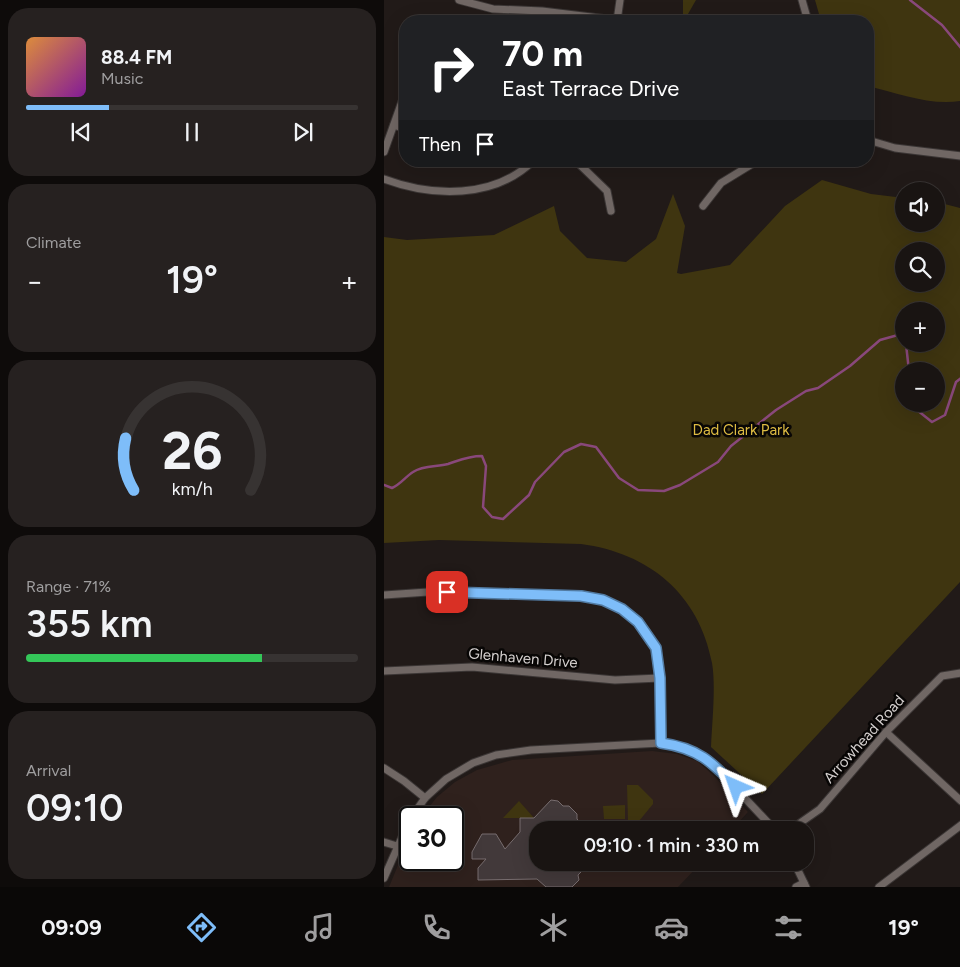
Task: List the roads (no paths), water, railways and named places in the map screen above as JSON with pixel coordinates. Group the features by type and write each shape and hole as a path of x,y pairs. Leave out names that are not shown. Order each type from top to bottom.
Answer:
{"street":[{"path":"459,0 493,9 542,11 573,15"},
{"path":"619,15 620,0"},
{"path":"802,0 806,15"},
{"path":"384,152 399,111"},
{"path":"394,126 399,127"},
{"path":"874,142 895,148 960,156"},
{"path":"384,179 405,187 450,193 492,186 528,167"},
{"path":"582,167 607,191 611,211"},
{"path":"703,206 721,183 746,167"},
{"path":"384,595 428,592 581,596 603,600 622,609 648,633 656,648 660,678 661,743"},
{"name":"Glenhaven Drive","path":"384,671 472,667 615,680 660,678"},
{"name":"Arrowhead Road","path":"803,821 820,809 886,732 942,676 960,673"},
{"path":"886,732 960,800"},
{"path":"419,806 439,785 462,769 504,753 661,743 691,750 709,760 767,821"},
{"path":"384,768 404,780 425,798"},
{"path":"879,887 960,826"},
{"path":"384,842 397,846"},
{"path":"384,878 399,842"},
{"path":"796,887 805,885 798,871"}],"waterway":[{"path":"910,0 942,25 961,48"},
{"path":"384,485 392,488 421,468 448,464 468,457 482,456 486,466 483,507 492,517 503,519 529,495 535,482 564,452 581,444 596,447 619,478 638,490 664,491 680,485 718,462 731,446 776,410 806,391 818,388 850,366 880,340 895,336"},
{"path":"907,352 908,362"},
{"path":"920,412 932,422 945,415 956,382 961,378"}],"park label":[{"name":"Dad Clark Park","path":"741,430"}]}
